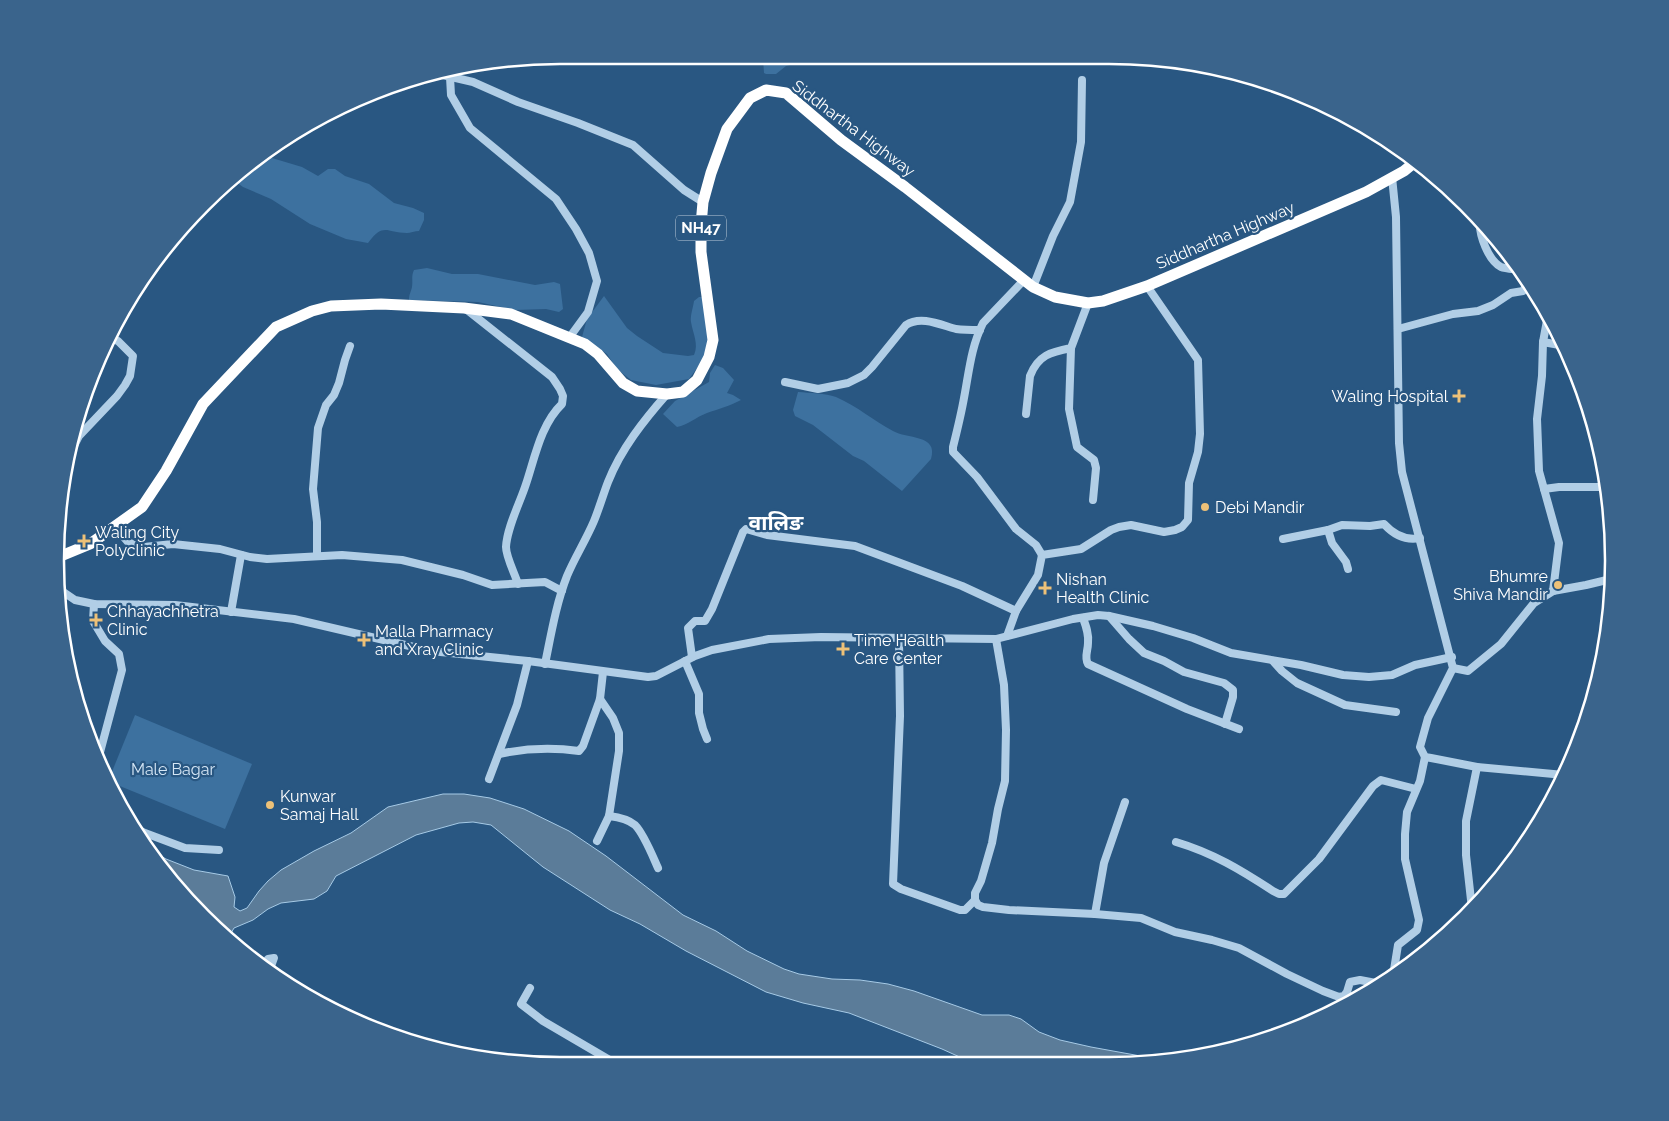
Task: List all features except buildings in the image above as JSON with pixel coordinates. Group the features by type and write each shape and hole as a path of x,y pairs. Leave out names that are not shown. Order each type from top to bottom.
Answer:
{"highway":[{"name":"Siddhartha Highway","path":"64,554 90,544 142,507 166,471 203,404 276,327 288,320 330,306 381,304 464,308 510,314 585,344 598,354 623,382 637,391 666,394 683,392 697,380 709,357 714,340 701,252 703,202 710,172 727,129 750,98 766,90 786,93 841,140 905,187 1029,284 1055,297 1088,303 1103,301 1147,286 1366,192 1410,165"}],"street":[{"path":"569,338 588,312 597,281 589,253 556,199 470,128 451,95 450,77 473,82 518,102 633,144 684,190 703,202"},
{"path":"1007,636 1016,611 1038,575 1042,555 1036,545 1016,529 977,477 953,452 953,447 974,345 983,323 1029,284 1070,202 1080,142 1082,80"},
{"path":"1392,177 1396,217 1399,443 1402,472 1452,658 1453,668 1428,718 1420,748 1425,757 1420,782 1406,812 1405,859 1420,920 1417,930 1398,944 1394,967"},
{"path":"1482,233 1484,246 1491,257 1500,267 1510,269"},
{"path":"1042,555 1081,549 1119,527 1131,525 1164,532 1182,527 1188,520 1189,483 1198,452 1200,434 1199,365 1195,355 1147,286"},
{"path":"1398,329 1452,314 1478,311 1493,305 1511,293 1523,291 1524,289"},
{"path":"1088,303 1071,348 1070,409 1077,446 1094,460 1096,468 1092,500"},
{"path":"464,308 552,377 562,396 562,404 554,411 537,448 526,485 513,518 506,548 518,584"},
{"path":"785,382 818,389 848,383 864,375 906,325 911,322 930,322 957,329 980,330"},
{"path":"1546,326 1536,419 1539,471 1559,543 1553,591"},
{"path":"80,435 117,396 130,376 133,356 115,340"},
{"path":"1543,342 1555,344"},
{"path":"317,555 317,522 313,490 318,428 326,405 339,383 350,346"},
{"path":"1026,414 1032,370 1044,356 1055,351 1071,348"},
{"path":"545,664 562,591 571,566 594,522 608,481 628,444 651,411 666,394"},
{"path":"1544,489 1600,487"},
{"path":"1283,540 1342,525 1370,526 1384,524 1392,532 1404,538 1420,538"},
{"path":"115,527 135,546 173,544 220,549 267,559 342,555 402,560 492,585 545,582 562,591"},
{"path":"707,739 699,713 699,694 689,659 688,628 695,621 705,621 712,610 743,532 746,529 767,535 855,546 948,581 1016,611"},
{"path":"1328,530 1332,543 1346,562 1348,569"},
{"path":"231,612 241,555"},
{"path":"1453,668 1468,671 1476,666 1501,644 1534,603 1553,591 1604,581"},
{"path":"65,594 75,600 94,604 175,605 294,619 431,651 652,677 712,650 769,639 821,637 996,639 1098,615 1136,621 1193,638 1226,652 1301,665 1343,675 1369,677 1392,675 1415,665 1452,658"},
{"path":"94,604 93,621 105,641 119,654 122,670 101,748"},
{"path":"1109,616 1136,647 1144,653 1184,672 1224,683 1233,690 1226,724"},
{"path":"1083,618 1088,630 1086,658 1088,664 1187,709 1239,729"},
{"path":"899,639 900,716 893,884 901,889 960,910 965,910 975,900"},
{"path":"996,639 1004,685 1006,730 1005,782 992,843 981,882 975,893 975,900 978,904 983,907 1009,910 1141,918 1176,932 1239,948 1287,974 1339,997 1344,996 1350,982 1360,980 1371,982"},
{"path":"489,779 517,705 528,661"},
{"path":"1274,661 1282,671 1297,683 1345,705 1396,712"},
{"path":"498,754 528,748 561,748 579,752 583,746 600,699 602,672"},
{"path":"597,841 609,816 618,760 619,733 613,718 600,699"},
{"path":"1425,757 1477,767 1557,774"},
{"path":"1471,900 1466,855 1466,820 1477,767"},
{"path":"1176,842 1190,846 1235,866 1273,891 1284,894 1319,859 1373,786 1381,780 1416,789"},
{"path":"1094,914 1104,862 1125,802"},
{"path":"609,816 622,818 635,825 646,842 658,868"},
{"path":"144,831 185,848 219,850"},
{"path":"266,961 274,958 272,965"},
{"path":"530,988 521,1004 542,1021 604,1057"}],"green space":[{"path":"763,64 794,64 786,66 776,74 764,73"},
{"path":"270,157 302,167 318,176 328,169 335,169 345,176 369,184 394,203 424,213 424,220 419,231 400,233 386,230 378,233 368,243 346,239 310,224 271,199 238,183"},
{"path":"427,268 452,274 478,274 535,285 554,282 560,284 563,309 559,312 546,309 515,310 478,302 409,300 414,270"},
{"path":"604,296 627,328 637,336 663,353 688,356 694,355 696,347 691,320 694,301 699,297 705,297 708,353 689,379 656,385 631,380 617,369 607,354 582,337 587,319"},
{"path":"715,365 723,368 734,380 727,393 741,400 677,427 663,414 675,401 709,382 710,373"},
{"path":"798,392 836,397 893,431 926,441 932,451 931,459 902,491 813,425 795,416 793,410"},
{"name":"Male Bagar","path":"135,715 252,764 225,829 118,785 112,773"}],"shaded area":[{"path":"443,794 464,794 490,798 524,809 569,831 606,856 683,915 716,931 747,951 784,969 799,974 832,979 888,984 982,1015 1009,1015 1021,1019 1039,1032 1060,1040 1141,1056 960,1057 849,1013 803,1003 766,992 686,951 640,924 610,910 543,867 491,825 473,822 459,823 416,835 336,876 327,891 314,899 281,903 268,909 253,920 234,928 231,933 209,912 161,856 194,870 228,876 235,897 234,907 240,911 247,908 259,891 281,870 351,833 388,807"}],"place":[{"name":"Waling Hospital","path":"1459,396"},
{"name":"Debi Mandir","path":"1205,507"},
{"name":"Waling City Polyclinic","path":"84,541"},
{"name":"Bhumre Shiva Mandir","path":"1558,585"},
{"name":"Nishan Health Clinic","path":"1045,588"},
{"name":"Chhayachhetra Clinic","path":"96,620"},
{"name":"Malla Pharmacy and Xray Clinic","path":"364,640"},
{"name":"Time Health Care Center","path":"843,649"},
{"name":"Kunwar Samaj Hall","path":"270,805"}],"district":[{"name":"वालिङ","path":"776,523"}]}
